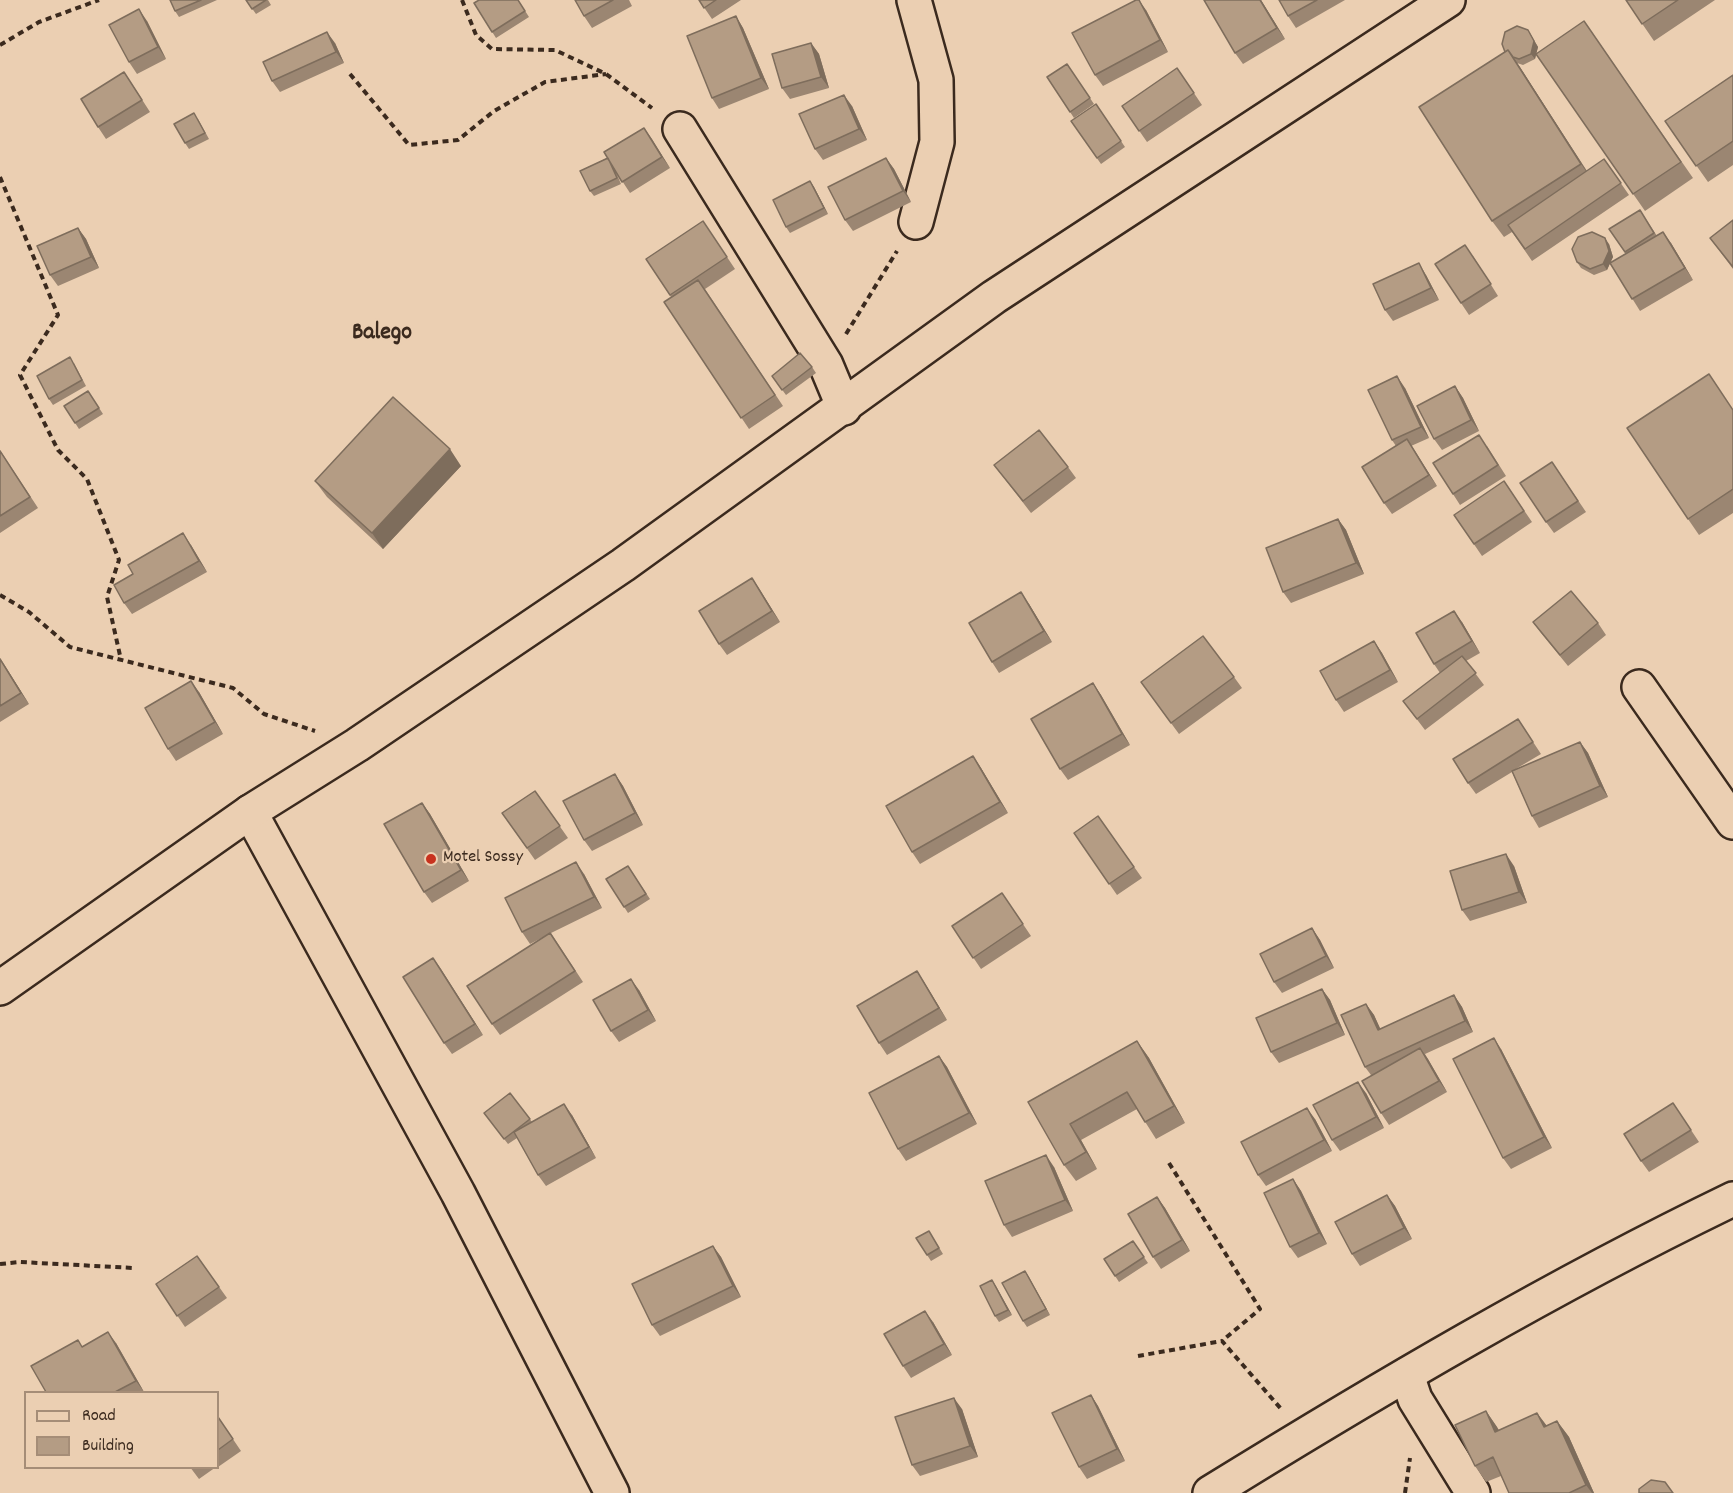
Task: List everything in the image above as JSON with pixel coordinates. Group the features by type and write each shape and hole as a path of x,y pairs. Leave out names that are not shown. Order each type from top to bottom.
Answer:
{"street":[{"path":"914,0 936,80 937,142 916,222"},
{"path":"0,988 250,812 357,745 623,565 844,408 994,297 1448,0"},
{"path":"680,129 826,365 844,408"},
{"path":"1639,687 1733,822"},
{"path":"250,812 458,1193 612,1493"},
{"path":"1210,1493 1304,1435 1629,1250 1733,1199"},
{"path":"1407,1376 1415,1399 1473,1493"}],"path":[{"path":"0,45 39,22 99,0"},
{"path":"462,0 476,35 492,49 555,51 606,74 680,129"},
{"path":"350,74 409,145 458,140 494,111 545,82 606,74"},
{"path":"0,177 58,315 20,375 58,450 87,479 119,560 107,597 122,660"},
{"path":"826,365 916,222"},
{"path":"0,595 29,612 70,647 233,688 264,714 357,745"},
{"path":"1138,1356 1222,1341 1260,1309 1169,1163"},
{"path":"0,1264 20,1262 134,1268"},
{"path":"1222,1341 1304,1435"}],"building":[{"path":"170,0 201,0 175,11"},
{"path":"246,0 266,0 252,9"},
{"path":"479,0 518,0 525,11 492,32 474,3"},
{"path":"575,0 613,0 584,16"},
{"path":"699,0 716,0 704,8"},
{"path":"1139,0 1160,40 1095,75 1072,33"},
{"path":"1204,0 1260,0 1277,28 1235,53"},
{"path":"1279,0 1317,0 1288,16"},
{"path":"1626,0 1678,0 1642,24"},
{"path":"139,9 158,47 129,62 109,25"},
{"path":"736,16 761,78 712,98 687,36"},
{"path":"1584,21 1681,162 1633,194 1536,54"},
{"path":"1517,26 1528,30 1534,41 1531,54 1519,59 1513,57 1508,50 1505,52 1502,44 1505,32"},
{"path":"327,32 336,52 272,81 263,62"},
{"path":"811,43 821,77 782,88 772,54"},
{"path":"1508,50 1581,164 1492,221 1419,107"},
{"path":"1067,64 1090,98 1070,112 1047,77"},
{"path":"1177,68 1194,93 1139,131 1122,106"},
{"path":"124,72 142,100 98,127 81,99"},
{"path":"1733,75 1733,141 1696,166 1665,121"},
{"path":"844,95 859,129 815,149 799,114"},
{"path":"1096,104 1121,141 1097,158 1071,121"},
{"path":"194,113 205,133 185,143 174,124"},
{"path":"644,128 662,157 622,182 604,152"},
{"path":"608,158 617,178 590,191 580,171"},
{"path":"886,158 903,191 845,220 828,187"},
{"path":"1604,159 1621,183 1525,249 1508,225"},
{"path":"810,181 824,208 786,227 773,200"},
{"path":"1640,210 1654,233 1625,252 1609,229"},
{"path":"1733,220 1733,267 1710,238"},
{"path":"703,221 727,257 670,295 646,259"},
{"path":"78,228 91,257 50,275 37,246"},
{"path":"1592,232 1605,238 1609,251 1603,264 1590,269 1577,262 1572,249 1578,237"},
{"path":"1663,232 1685,268 1632,299 1610,263"},
{"path":"1465,245 1491,284 1461,303 1435,264"},
{"path":"1419,263 1431,288 1385,310 1373,284"},
{"path":"698,280 775,395 741,418 664,302"},
{"path":"800,353 812,367 782,390 772,376"},
{"path":"70,357 82,380 49,399 37,376"},
{"path":"1709,374 1733,410 1733,489 1688,519 1627,428"},
{"path":"1397,376 1421,427 1392,440 1368,390"},
{"path":"1455,386 1471,420 1434,439 1417,406"},
{"path":"88,391 99,408 75,423 64,406"},
{"path":"393,397 450,449 372,533 315,481"},
{"path":"1039,430 1068,467 1023,501 994,465"},
{"path":"1479,435 1498,465 1453,494 1433,463"},
{"path":"1407,439 1429,475 1384,503 1362,467"},
{"path":"0,451 30,497 0,516"},
{"path":"1552,462 1578,501 1546,522 1520,483"},
{"path":"1504,481 1524,511 1474,544 1454,515"},
{"path":"1338,519 1356,563 1283,592 1266,548"},
{"path":"183,533 199,561 124,603 114,585 133,574 128,565"},
{"path":"752,578 772,611 719,644 699,611"},
{"path":"1571,591 1598,623 1560,655 1533,622"},
{"path":"1021,592 1044,631 992,662 969,623"},
{"path":"1454,611 1472,641 1434,664 1416,633"},
{"path":"1203,636 1234,677 1171,723 1141,682"},
{"path":"1374,641 1390,670 1336,700 1320,671"},
{"path":"1462,656 1476,673 1417,719 1403,701"},
{"path":"0,659 21,693 0,706"},
{"path":"191,681 215,722 168,749 145,708"},
{"path":"1093,683 1122,734 1060,769 1031,719"},
{"path":"1518,719 1533,742 1468,783 1453,759"},
{"path":"1580,742 1600,786 1532,816 1512,771"},
{"path":"973,756 1000,802 912,852 886,806"},
{"path":"615,774 635,813 584,840 563,801"},
{"path":"535,791 560,826 527,848 502,813"},
{"name":"Motel Sossy","path":"422,803 461,870 424,892 384,824"},
{"path":"1098,816 1134,867 1109,884 1074,833"},
{"path":"1506,854 1519,892 1462,910 1450,871"},
{"path":"576,862 594,897 522,932 505,898"},
{"path":"628,866 646,894 624,907 606,879"},
{"path":"1002,893 1023,924 973,958 952,926"},
{"path":"1312,928 1326,956 1274,982 1260,954"},
{"path":"550,933 575,971 492,1024 467,986"},
{"path":"433,958 475,1024 444,1043 403,977"},
{"path":"917,971 939,1008 879,1043 857,1006"},
{"path":"631,979 648,1010 611,1031 593,1000"},
{"path":"1322,989 1337,1023 1271,1052 1256,1018"},
{"path":"1454,995 1465,1021 1365,1067 1341,1015 1366,1004 1378,1030"},
{"path":"1494,1038 1544,1137 1503,1158 1453,1059"},
{"path":"1137,1041 1174,1106 1145,1122 1127,1092 1070,1124 1086,1152 1064,1165 1028,1102"},
{"path":"1420,1048 1439,1081 1381,1113 1362,1081"},
{"path":"939,1056 969,1113 898,1149 869,1093"},
{"path":"1358,1082 1376,1117 1332,1140 1313,1105"},
{"path":"510,1093 530,1119 504,1139 484,1113"},
{"path":"1673,1103 1691,1130 1641,1161 1624,1134"},
{"path":"564,1104 589,1147 538,1175 514,1132"},
{"path":"1307,1108 1324,1140 1258,1175 1241,1142"},
{"path":"1046,1155 1065,1200 1004,1225 985,1181"},
{"path":"1293,1179 1319,1233 1290,1247 1264,1193"},
{"path":"1387,1195 1404,1228 1352,1254 1335,1222"},
{"path":"1157,1197 1182,1240 1153,1257 1128,1214"},
{"path":"929,1231 939,1248 927,1255 916,1238"},
{"path":"1133,1241 1144,1257 1115,1276 1104,1259"},
{"path":"713,1246 733,1286 652,1325 632,1284"},
{"path":"197,1256 219,1287 177,1316 156,1284"},
{"path":"1025,1271 1046,1309 1023,1321 1002,1283"},
{"path":"992,1280 1008,1310 995,1316 980,1286"},
{"path":"925,1311 944,1344 903,1366 884,1334"},
{"path":"108,1332 136,1381 117,1391 45,1391 31,1366 78,1340 82,1347"},
{"path":"1091,1395 1117,1449 1079,1467 1052,1413"},
{"path":"954,1398 970,1446 912,1465 895,1417"},
{"path":"1486,1411 1495,1432 1537,1413 1544,1427 1557,1421 1586,1485 1569,1493 1509,1493 1493,1457 1475,1466 1455,1425"},
{"path":"219,1418 233,1439 219,1449"},
{"path":"1651,1480 1665,1482 1673,1493 1639,1493 1639,1489"}],"place":[{"name":"Motel Sossy","path":"431,859"}],"district":[{"name":"Balego","path":"382,335"}]}
